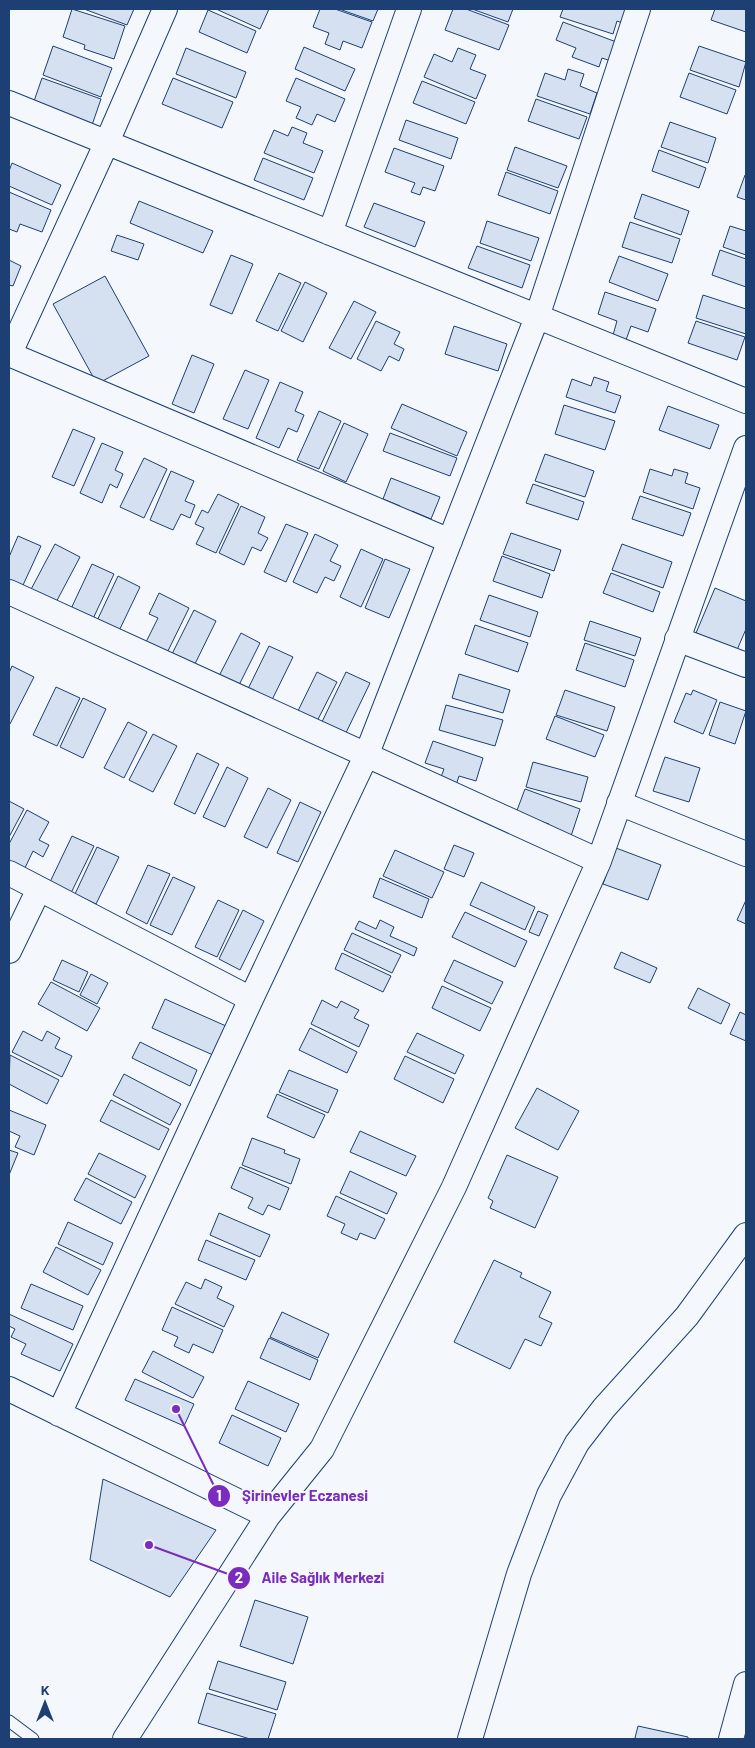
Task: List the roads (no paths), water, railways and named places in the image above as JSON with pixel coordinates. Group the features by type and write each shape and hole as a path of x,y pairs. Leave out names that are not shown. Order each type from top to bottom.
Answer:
{"street":[{"path":"165,9 107,142 9,354 450,541"},
{"path":"330,233 409,9"},
{"path":"59,1414 366,756 537,317 638,9"},
{"path":"9,102 746,401"},
{"path":"125,1739 268,1516 322,1449 454,1187 599,862 746,448"},
{"path":"9,592 599,862"},
{"path":"677,639 746,665"},
{"path":"619,803 746,854"},
{"path":"9,873 252,999"},
{"path":"9,951 39,889"},
{"path":"470,1739 519,1574 550,1495 577,1443 604,1408 687,1316 746,1235"},
{"path":"9,1389 268,1516"},
{"path":"731,1739 746,1684"}],"lane":[{"path":"9,1721 33,1739"}],"place":[{"name":"Şirinevler Eczanesi","path":"176,1409"},
{"name":"Aile Sağlık Merkezi","path":"149,1545"}]}
